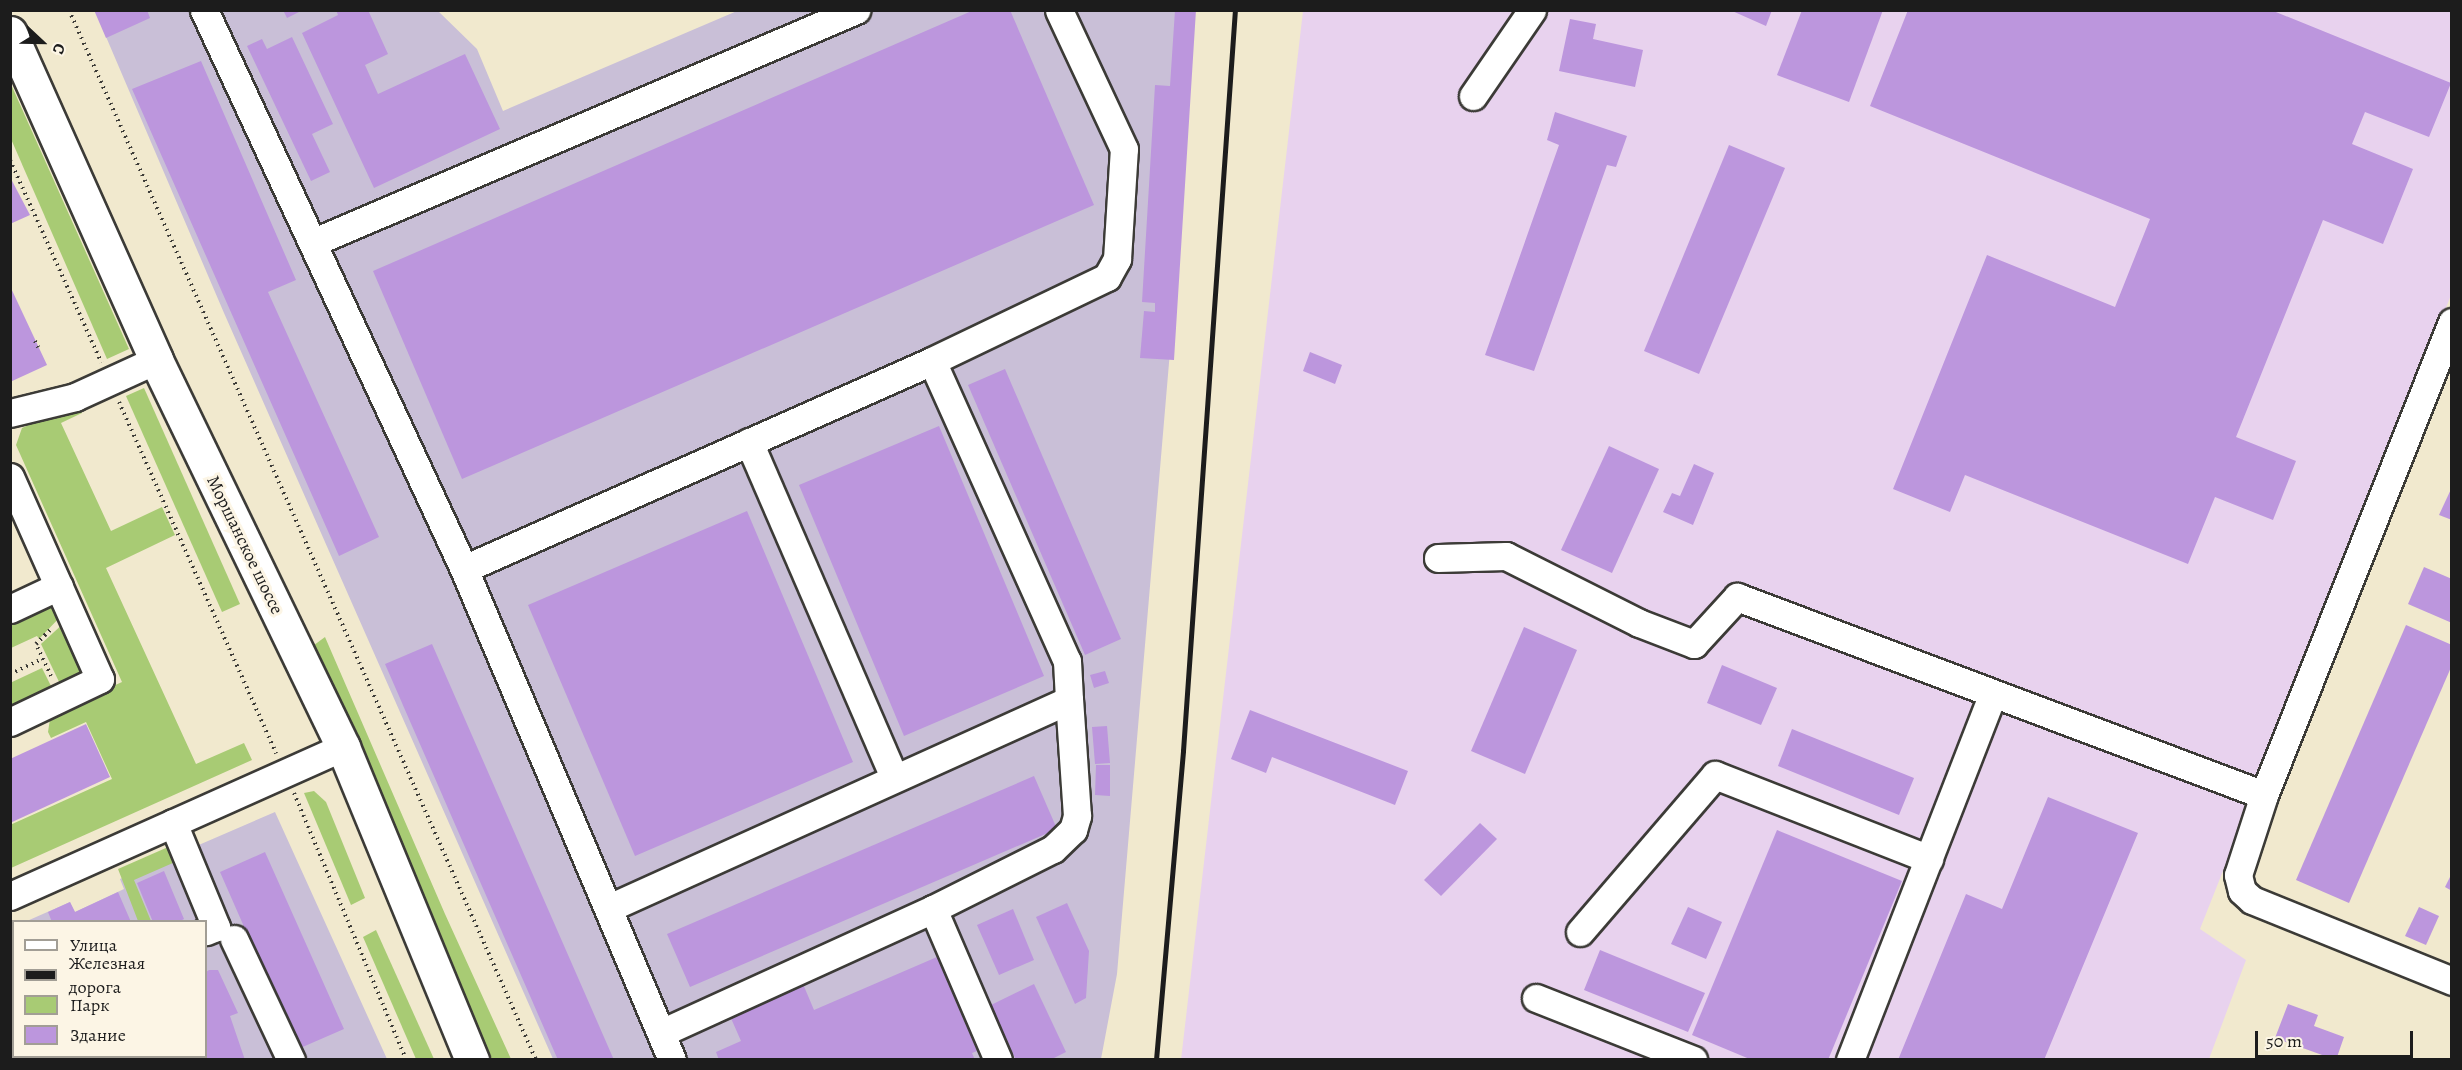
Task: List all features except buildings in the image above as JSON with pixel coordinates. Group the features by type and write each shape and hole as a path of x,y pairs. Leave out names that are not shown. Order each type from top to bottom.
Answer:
{"main road":[{"name":"Моршанское шоссе","path":"10,33 156,360 343,747 472,1059"}],"street":[{"path":"204,10 314,242 464,569 672,1059"},
{"path":"314,242 856,10"},
{"path":"464,569 932,361 1107,277 1116,259 1124,149 1059,10"},
{"path":"1473,96 1532,10"},
{"path":"2451,322 2264,795 2238,875 2247,896 2451,981"},
{"path":"10,413 75,397 156,360"},
{"path":"661,1033 933,909 1053,849 1073,830 1077,816 1067,661 932,361"},
{"path":"749,442 894,777"},
{"path":"10,477 100,679 10,722"},
{"path":"1438,558 1506,556 1639,623 1694,644 1737,597 2264,795"},
{"path":"10,609 59,586"},
{"path":"1850,1059 1993,694"},
{"path":"609,908 894,777 1069,700"},
{"path":"10,896 343,747"},
{"path":"1580,932 1714,776 1929,859"},
{"path":"173,823 216,927 207,931"},
{"path":"933,909 998,1059"},
{"path":"234,939 286,1058"},
{"path":"1536,998 1693,1059"}],"path":[{"path":"69,10 536,1059"},
{"path":"10,160 285,772 406,1059"},
{"path":"35,341 38,347"},
{"path":"61,698 36,644 70,611"},
{"path":"10,674 42,659"}],"shaded area":[{"path":"95,11 438,11 477,49 503,111 737,11 1192,11 1173,316 1117,974 1101,1059 553,1059 224,313"},
{"path":"1303,11 2451,11 2451,295 2200,929 2246,960 2209,1059 1181,1060"},
{"path":"275,812 387,1059 11,1059 12,994 12,1058 207,1058 207,920 29,920 70,902 75,912 124,889 120,879"}],"green space":[{"path":"10,82 129,349 107,359 11,139"},
{"path":"144,388 240,604 222,612 126,396"},
{"path":"78,403 82,413 61,423 111,531 162,507 175,535 106,568 196,764 244,743 252,760 11,868 10,825 112,779 86,722 51,738 48,732 50,719 56,712 122,682 16,445 22,428"},
{"path":"44,607 52,607 62,615 39,639 37,636 11,648 11,622"},
{"path":"65,622 85,664 82,675 61,686 41,644"},
{"path":"325,637 445,914 511,1059 489,1059 333,698 306,651"},
{"path":"42,668 53,690 11,710 10,683"},
{"path":"314,791 326,802 365,898 351,905 304,793"},
{"path":"175,844 182,859 134,880 151,920 138,920 118,869"},
{"path":"376,930 434,1059 416,1059 363,937"}],"railway":[{"path":"1156,1060 1183,751 1235,10"}]}
